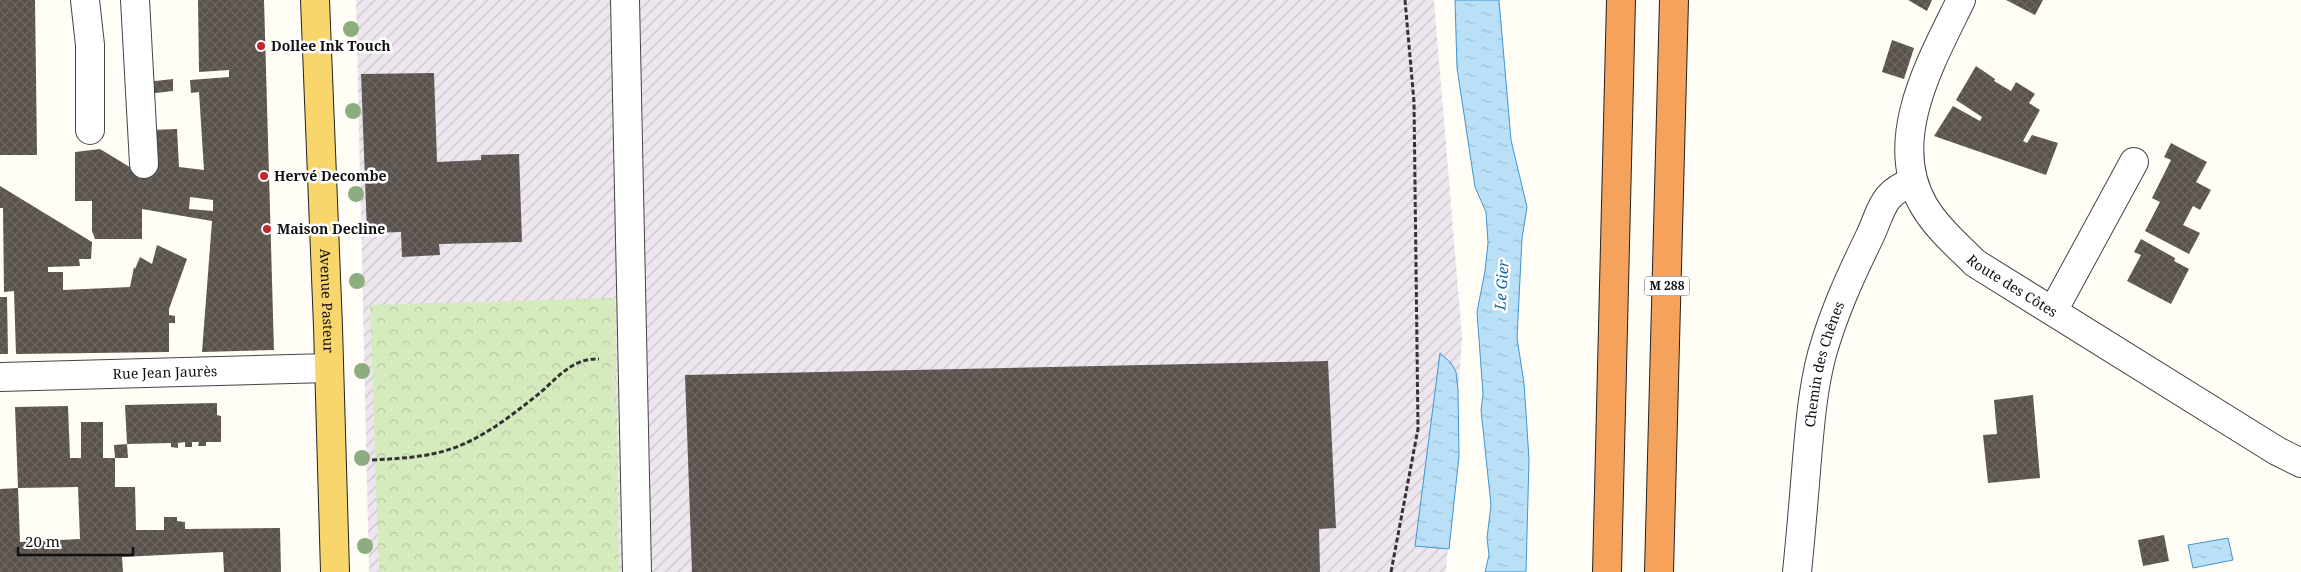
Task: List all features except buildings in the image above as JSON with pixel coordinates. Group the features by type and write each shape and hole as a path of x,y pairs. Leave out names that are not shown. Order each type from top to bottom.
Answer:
{"highway":[{"path":"1607,572 1621,0"},
{"name":"M 288","path":"1659,572 1674,0"}],"main road":[{"name":"Avenue Pasteur","path":"315,0 335,572"}],"street":[{"path":"85,0 90,45 90,130"},
{"path":"135,0 144,164"},
{"path":"625,0 637,572"},
{"name":"Route des Côtes","path":"1961,0 1926,74 1914,110 1909,146 1913,182 1924,206 1944,233 1975,263 2277,451 2301,463"},
{"path":"2052,310 2134,162"},
{"name":"Chemin des Chênes","path":"1798,572 1811,414 1822,356 1838,303 1870,236 1879,210 1888,196 1899,187 1913,182"},
{"name":"Rue Jean Jaurès","path":"0,377 329,368"}],"path":[{"path":"1391,572 1418,429 1414,102 1405,0"},
{"path":"372,460 419,458 446,452 464,444 507,417 541,391 560,373 580,361 596,359 613,361 633,376"}],"shaded area":[{"path":"356,0 1434,0 1462,337 1446,572 369,572"}],"green space":[{"path":"615,298 619,572 379,572 370,305"}],"water":[{"name":"Le Gier","path":"1455,0 1499,0 1511,140 1527,207 1522,238 1517,338 1524,383 1529,459 1526,572 1485,572 1489,555 1487,538 1491,505 1481,410 1483,394 1477,312 1488,243 1486,212 1475,187 1457,68"},
{"path":"1440,353 1451,363 1456,372 1458,390 1459,456 1449,549 1415,546"},
{"path":"2228,538 2233,560 2193,568 2188,545"}],"place":[{"name":"Dollee Ink Touch","path":"261,46"},
{"name":"Hervé Decombe","path":"264,176"},
{"name":"Maison Decline","path":"267,229"}]}
